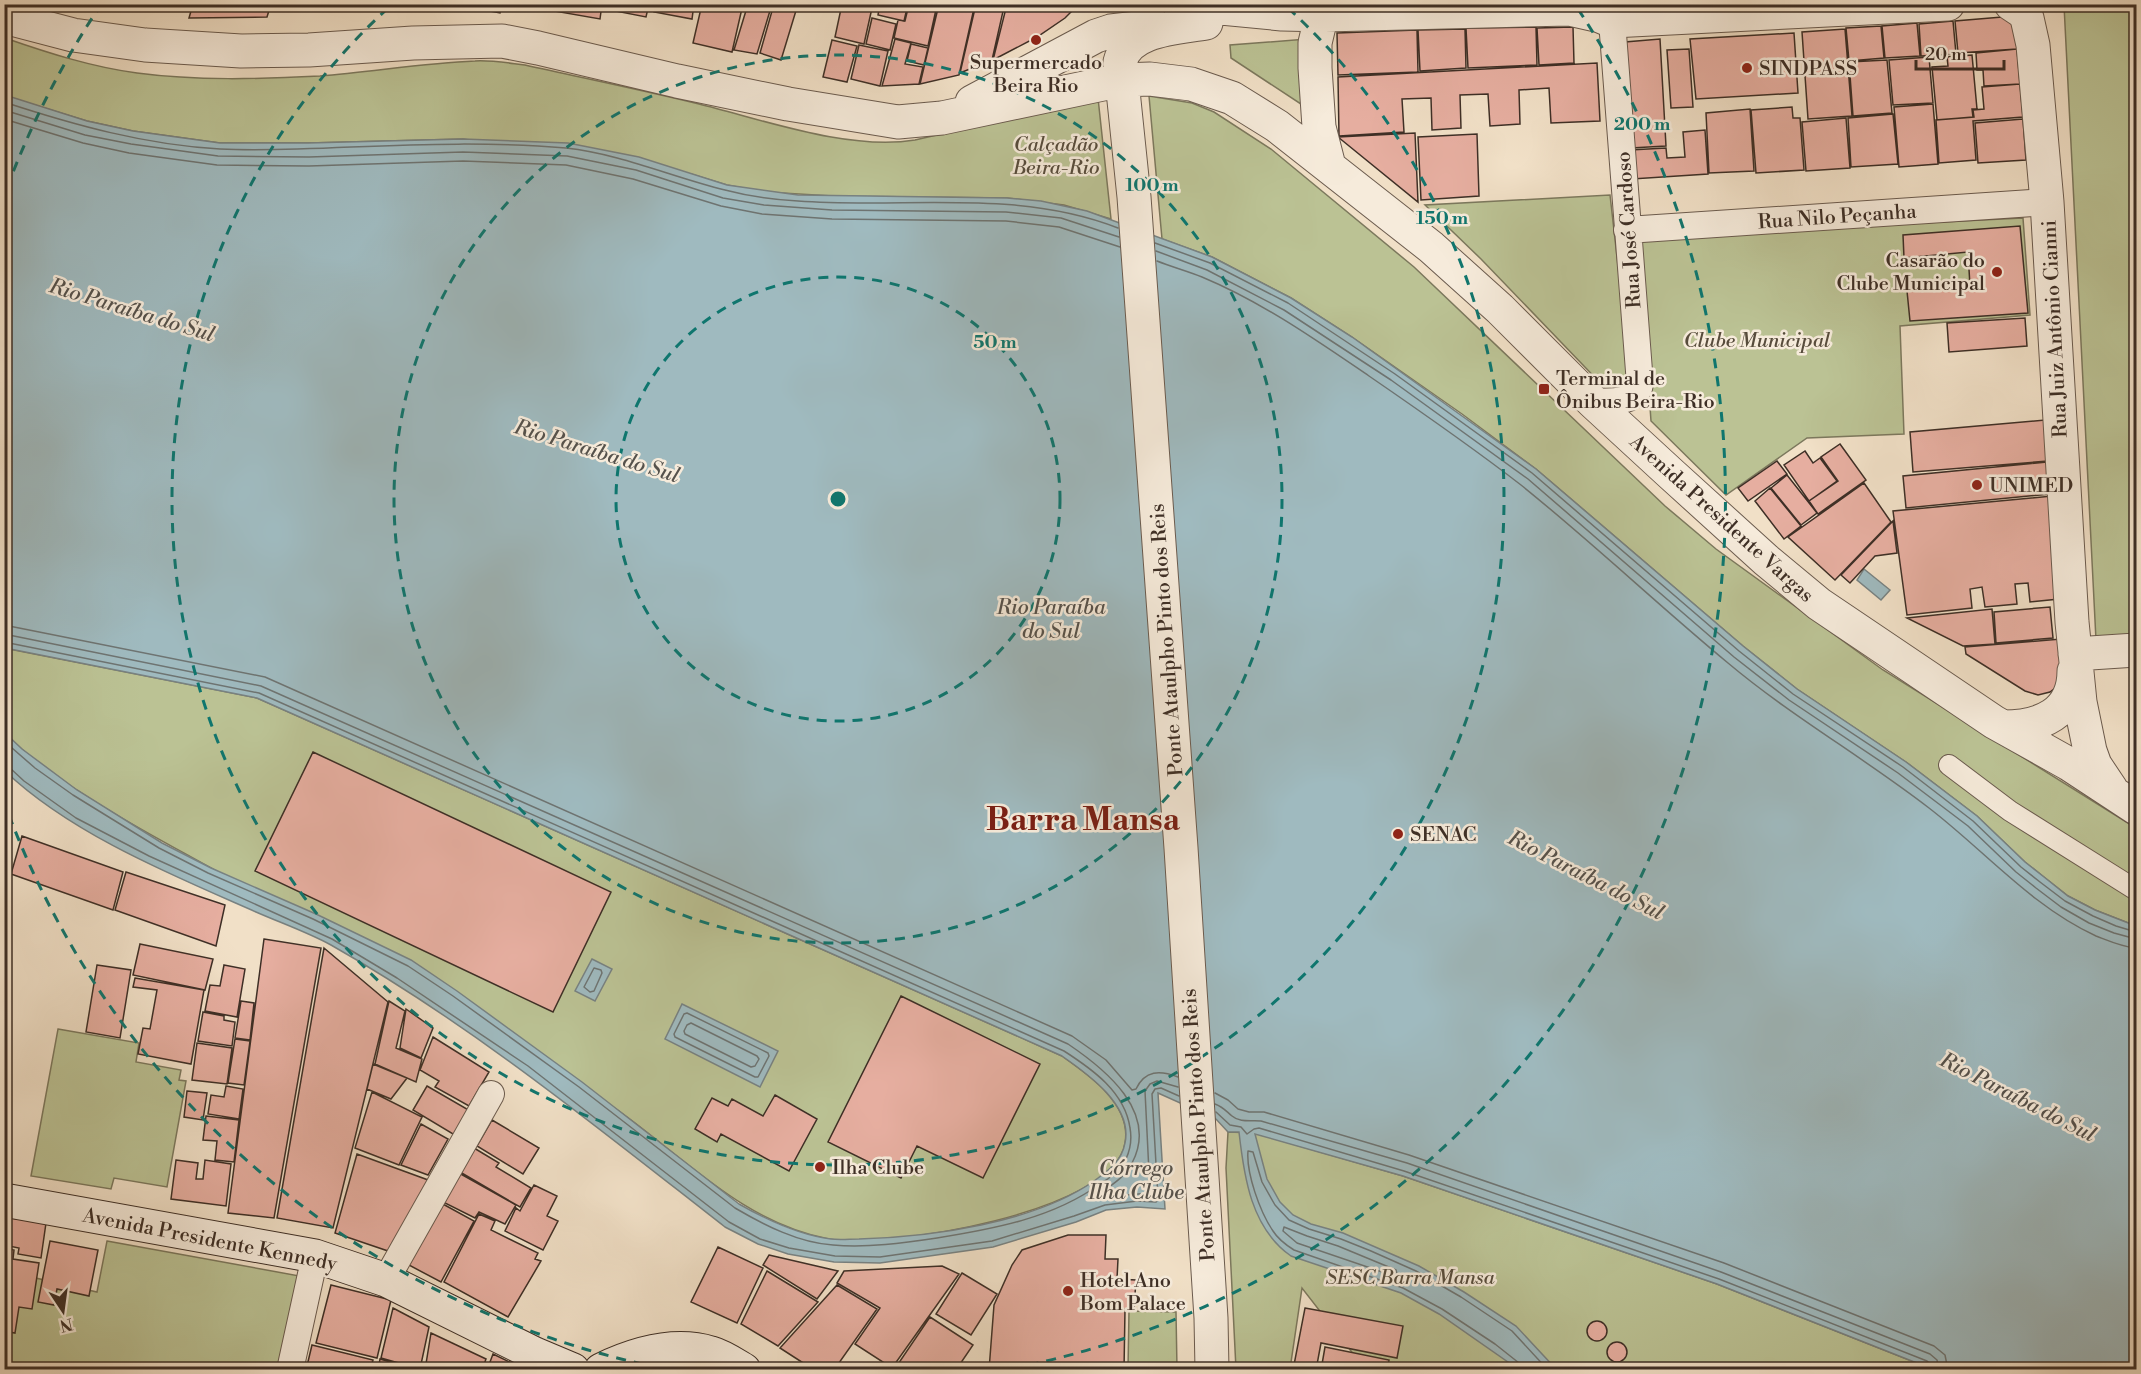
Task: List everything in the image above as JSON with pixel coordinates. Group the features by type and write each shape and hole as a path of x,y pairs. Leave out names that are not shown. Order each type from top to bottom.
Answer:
{"street":[{"path":"1179,4 1282,14 1325,15 1569,9 1612,21 1948,4"},
{"name":"Rua Juiz Antônio Cianni","path":"2015,6 2027,18 2033,45 2047,201 2075,654 2080,702 2090,752 2095,765 2124,799"},
{"path":"942,118 1096,36 1112,31 1282,14"},
{"path":"1325,15 1317,33 1315,51 1319,127 1329,166"},
{"name":"Avenida Presidente Vargas","path":"4,17 35,27 83,37 145,45 241,51 502,41 677,81 884,121 942,118 1122,80 1150,79 1191,84 1232,98 1277,126 1431,247 1500,309 1593,402 1766,560 1819,604 1859,633 2003,727 2069,764 2124,799"},
{"name":"Rua José Cardoso","path":"1593,402 1623,400 1634,395 1639,388 1612,21"},
{"name":"Ponte Ataulpho Pinto dos Reis","path":"1206,23 1165,30 1135,41 1124,51 1120,62 1134,197 1181,848 1211,1318 1212,1370"},
{"name":"Rua Nilo Peçanha","path":"1627,230 2047,201"},
{"path":"2075,654 2136,650"},
{"name":"Rua Juiz Antônio Cianni","path":"2003,727 2017,727 2047,720 2062,707 2072,688 2075,654"},
{"path":"1950,765 2010,811 2136,890"},
{"path":"386,1280 491,1094"},
{"name":"Avenida Presidente Kennedy","path":"4,1200 315,1256 386,1280 535,1354 573,1370"},
{"path":"290,1370 315,1256"},
{"path":"601,1370 631,1358 665,1350 695,1349 713,1353 744,1370"}],"green space":[{"path":"2064,5 2136,5 2136,638 2096,640"},
{"name":"Calçadão Beira-Rio","path":"5,38 103,67 182,77 228,79 297,77 481,61 525,65 699,104 807,132 863,141 915,140 1098,98 1111,219 1064,205 1007,198 833,196 765,192 727,185 691,174 463,139 220,143 133,131 87,121 5,96"},
{"path":"1307,39 1310,110 1231,58 1230,45"},
{"path":"1149,96 1192,103 1214,112 1271,149 1414,267 1665,506 1716,549 1883,670 2136,828 2136,926 2095,910 2068,896 2025,862 1977,816 1906,762 1797,689 1743,646 1536,469 1462,414 1352,337 1291,298 1212,257 1162,239"},
{"path":"1610,195 1630,372 1627,387 1607,390 1481,259 1425,205"},
{"name":"Clube Municipal","path":"2023,218 2030,315 1900,326 1904,434 1807,438 1726,495 1651,421 1638,237"},
{"name":"Ilha Clube","path":"4,648 257,698 1062,1056 1096,1082 1115,1103 1122,1116 1125,1143 1111,1168 1082,1189 1042,1207 994,1221 898,1238 858,1241 829,1239 798,1231 770,1219 717,1187 606,1102 274,904 114,814 44,767 5,732"},
{"path":"58,1029 139,1043 136,1062 181,1070 179,1080 186,1081 167,1187 114,1178 111,1189 31,1176"},
{"name":"SESC Barra Mansa","path":"1228,1132 1255,1133 1403,1176 1717,1284 1932,1369 1365,1369 1302,1288 1290,1369 1236,1369 1226,1168"},
{"path":"107,1241 305,1277 284,1369 5,1370 5,1271 97,1292"},
{"path":"1129,1311 1176,1312 1177,1369 1128,1369"}],"water":[{"name":"Rio Paraíba do Sul","path":"5,95 87,121 133,131 220,143 463,139 568,143 639,157 727,185 798,195 1007,198 1041,201 1087,211 1212,257 1291,298 1352,337 1536,469 1743,646 1797,689 1906,762 1977,816 2025,862 2068,896 2095,910 2136,926 2136,1369 1932,1369 1717,1284 1403,1176 1255,1134 1267,1179 1280,1202 1293,1215 1311,1224 1343,1233 1419,1266 1464,1292 1516,1326 1556,1369 1518,1369 1439,1314 1401,1293 1291,1256 1277,1244 1258,1216 1247,1184 1239,1132 1228,1132 1216,1119 1158,1093 1165,1209 1137,1207 1106,1210 1076,1222 993,1247 880,1263 834,1262 788,1254 758,1244 725,1227 630,1152 484,1043 383,976 322,940 157,868 91,834 60,814 31,794 5,771 4,732 22,749 77,790 162,843 411,960 582,1082 739,1204 795,1230 834,1239 887,1238 981,1225 1042,1208 1094,1181 1114,1165 1125,1143 1126,1129 1122,1116 1106,1092 1062,1056 257,698 5,648"},
{"path":"1864,569 1890,590 1881,600 1857,580"},
{"path":"592,959 612,969 595,1001 575,991"},
{"path":"682,1004 778,1051 760,1087 665,1039"}],"building":[{"path":"193,4 271,4 267,17 189,18"},
{"path":"468,4 502,4 500,13 468,7"},
{"path":"512,4 553,4 552,11"},
{"path":"555,4 602,4 600,19 554,11"},
{"path":"606,4 649,4 646,17 605,9"},
{"path":"655,4 694,4 692,19 654,12"},
{"path":"702,4 743,4 732,52 693,43"},
{"path":"748,4 772,4 757,54 734,50"},
{"path":"774,4 798,4 781,60 760,53"},
{"path":"842,4 872,8 864,44 835,37"},
{"path":"880,4 908,4 904,21 878,15"},
{"path":"909,4 937,5 928,46 894,38 898,20 905,21"},
{"path":"939,4 975,4 959,75 920,84"},
{"path":"976,4 1004,7 992,60 960,73"},
{"path":"1007,4 1079,4 1065,18 1037,37 993,60"},
{"path":"2014,16 2017,49 1958,53 1955,21"},
{"path":"872,18 896,24 890,50 866,44"},
{"path":"1953,21 1956,54 1921,56 1919,24"},
{"path":"1917,23 1920,56 1885,58 1882,26"},
{"path":"1881,26 1884,58 1849,61 1846,28"},
{"path":"1536,27 1537,65 1468,68 1466,28"},
{"path":"1573,27 1574,63 1539,65 1537,28"},
{"path":"1465,29 1466,68 1420,71 1418,30"},
{"path":"1845,29 1852,116 1808,119 1802,32"},
{"path":"1417,30 1418,72 1338,75 1337,33"},
{"path":"1794,33 1798,93 1696,99 1690,39"},
{"path":"895,39 911,43 905,64 923,67 919,84 882,86"},
{"path":"1660,39 1666,146 1631,148 1625,42"},
{"path":"832,40 857,46 847,82 823,77"},
{"path":"911,44 928,48 924,65 907,61"},
{"path":"859,45 888,51 880,86 851,79"},
{"path":"1689,49 1693,107 1671,108 1667,50"},
{"path":"2017,49 2020,84 1984,86 1983,70 1977,70 1976,53"},
{"path":"1972,55 1977,109 1972,109 1973,117 1937,120 1932,67 1948,66 1947,57"},
{"path":"1929,57 1933,103 1893,105 1889,60"},
{"path":"1887,60 1892,113 1853,116 1849,62"},
{"path":"1597,63 1600,121 1551,123 1549,88 1519,90 1520,124 1490,126 1488,94 1460,95 1461,128 1432,130 1431,98 1402,99 1404,132 1339,136 1338,77"},
{"path":"2020,84 2023,117 1973,121 1976,160 1939,163 1936,120 1974,117 1973,110 1984,109 1982,87"},
{"path":"1933,104 1938,164 1899,167 1894,107"},
{"path":"1792,107 1793,118 1800,118 1804,170 1756,173 1751,110"},
{"path":"1750,109 1754,171 1709,173 1706,113"},
{"path":"1893,114 1898,164 1851,167 1848,118"},
{"path":"1846,118 1850,168 1806,171 1802,122"},
{"path":"2023,119 2026,160 1978,163 1975,123"},
{"path":"1705,130 1708,174 1632,179 1630,150 1666,148 1667,158 1685,157 1683,132"},
{"path":"1415,133 1418,202 1338,137"},
{"path":"1477,134 1479,196 1421,200 1418,137"},
{"name":"Casarão do Clube Municipal","path":"2020,226 2028,313 1910,321 1907,291 1970,286 1968,252 1904,258 1903,235"},
{"path":"2025,318 2027,346 1949,352 1947,323"},
{"path":"2045,420 2048,461 1913,472 1910,432"},
{"path":"1840,444 1866,480 1818,514 1809,501 1838,481 1821,457"},
{"path":"1805,451 1813,463 1820,458 1837,481 1809,501 1784,465"},
{"path":"1777,461 1787,474 1748,501 1738,488"},
{"name":"UNIMED","path":"2047,462 2050,494 1906,508 1903,476"},
{"path":"1787,475 1817,513 1801,525 1771,488"},
{"path":"1864,483 1891,522 1835,580 1788,537"},
{"path":"1770,488 1801,526 1784,539 1755,501"},
{"path":"2052,496 2059,599 2030,602 2028,583 2015,584 2017,604 1985,607 1982,587 1970,589 1972,608 1907,615 1893,511"},
{"path":"1893,521 1897,553 1875,556 1850,583 1841,575"},
{"path":"2050,607 2053,638 1996,643 1994,612"},
{"path":"1992,609 1995,644 1963,646 1907,618"},
{"path":"2061,639 2059,685 2050,692 2038,695 2025,691 1966,654 1965,647"},
{"path":"313,752 611,892 553,1012 255,871"},
{"path":"22,836 123,872 113,910 11,874"},
{"path":"126,872 225,905 216,946 115,910"},
{"path":"264,939 321,948 274,1218 228,1213"},
{"path":"140,944 213,959 205,990 133,975"},
{"path":"324,948 388,1002 333,1228 277,1218"},
{"path":"97,965 131,970 120,1038 86,1032"},
{"path":"224,965 245,969 237,1017 205,1011 210,985 220,986"},
{"path":"135,978 204,990 191,1064 138,1054 143,1028 150,1029 157,990 133,987"},
{"path":"901,996 1040,1064 983,1178 917,1146 901,1178 828,1142"},
{"path":"241,1001 254,1003 250,1040 235,1038"},
{"path":"389,1001 405,1011 396,1048 422,1059 416,1082 375,1064"},
{"path":"406,1009 433,1028 421,1058 400,1048"},
{"path":"203,1012 224,1016 224,1020 235,1022 232,1046 198,1041"},
{"path":"433,1037 489,1072 469,1106 435,1087 439,1081 420,1070"},
{"path":"235,1039 250,1041 244,1085 228,1083"},
{"path":"197,1043 232,1048 227,1084 192,1080"},
{"path":"373,1064 407,1078 391,1099 367,1089"},
{"path":"226,1086 243,1089 239,1119 208,1114 211,1095 224,1097"},
{"path":"427,1086 472,1112 458,1137 413,1110"},
{"path":"187,1091 207,1093 203,1120 184,1117"},
{"path":"372,1092 422,1117 399,1165 355,1148"},
{"path":"775,1095 817,1119 789,1171 721,1134 717,1142 695,1129 712,1098 728,1106 732,1099 763,1116"},
{"path":"206,1116 239,1120 234,1162 215,1160 217,1141 203,1140"},
{"path":"492,1120 539,1148 523,1174 477,1146"},
{"path":"421,1124 448,1139 428,1175 401,1165"},
{"path":"474,1148 499,1163 496,1167 531,1188 520,1207 460,1172"},
{"path":"357,1154 439,1184 394,1253 335,1233"},
{"path":"176,1160 198,1163 196,1179 203,1179 205,1160 231,1164 226,1206 171,1199"},
{"path":"459,1173 516,1205 505,1224 479,1212 475,1218 443,1202"},
{"path":"534,1185 557,1196 547,1216 558,1221 543,1250 505,1231 516,1208 520,1211"},
{"path":"441,1203 474,1221 441,1282 407,1264"},
{"path":"479,1214 495,1221 491,1230 538,1253 535,1259 541,1261 508,1317 444,1282"},
{"path":"4,1217 46,1223 41,1258 18,1254 19,1248 4,1245"},
{"name":"Hotel Ano Bom Palace","path":"1068,1235 1106,1235 1105,1259 1118,1259 1117,1279 1136,1280 1134,1309 1125,1309 1124,1370 989,1370 994,1305 1012,1265 1022,1250"},
{"path":"50,1241 98,1250 89,1296 57,1289 54,1305 38,1302"},
{"path":"718,1247 763,1268 737,1323 691,1302"},
{"path":"4,1248 14,1250 13,1259 39,1263 32,1309 19,1307 15,1333 4,1331"},
{"path":"769,1255 838,1271 817,1299 763,1265"},
{"path":"942,1266 959,1274 892,1368 855,1344 880,1308 837,1283 844,1271"},
{"path":"767,1271 818,1302 778,1346 741,1324"},
{"path":"962,1273 997,1294 971,1335 936,1314"},
{"path":"331,1285 391,1300 377,1358 316,1343"},
{"path":"837,1285 877,1309 834,1370 814,1370 780,1348"},
{"path":"393,1308 429,1327 420,1369 381,1358"},
{"path":"1305,1308 1403,1326 1397,1358 1321,1343 1316,1370 1293,1370"},
{"path":"930,1317 973,1345 956,1370 894,1370"},
{"path":"1597,1321 1604,1324 1607,1331 1604,1338 1597,1341 1590,1338 1587,1331 1590,1324"},
{"path":"431,1333 486,1359 482,1370 425,1370"},
{"path":"1617,1342 1624,1345 1627,1352 1624,1359 1617,1362 1610,1359 1607,1352 1610,1345"},
{"path":"312,1345 373,1360 370,1370 306,1370"},
{"path":"1325,1347 1389,1360 1387,1370 1321,1370"},
{"path":"493,1354 526,1370 487,1370"},
{"path":"380,1359 404,1366 403,1370 378,1370"}],"place":[{"name":"Supermercado Beira Rio","path":"1036,40"},
{"name":"SINDPASS","path":"1747,68"},
{"name":"Casarão do Clube Municipal","path":"1997,272"},
{"name":"Terminal de Ônibus Beira-Rio","path":"1544,389"},
{"name":"UNIMED","path":"1977,485"},
{"name":"SENAC","path":"1398,834"},
{"name":"Ilha Clube","path":"820,1167"},
{"name":"Hotel Ano Bom Palace","path":"1068,1291"}],"district":[{"name":"Barra Mansa","path":"1083,819"}],"water label":[{"name":"Córrego Ilha Clube","path":"1136,1180"}]}
